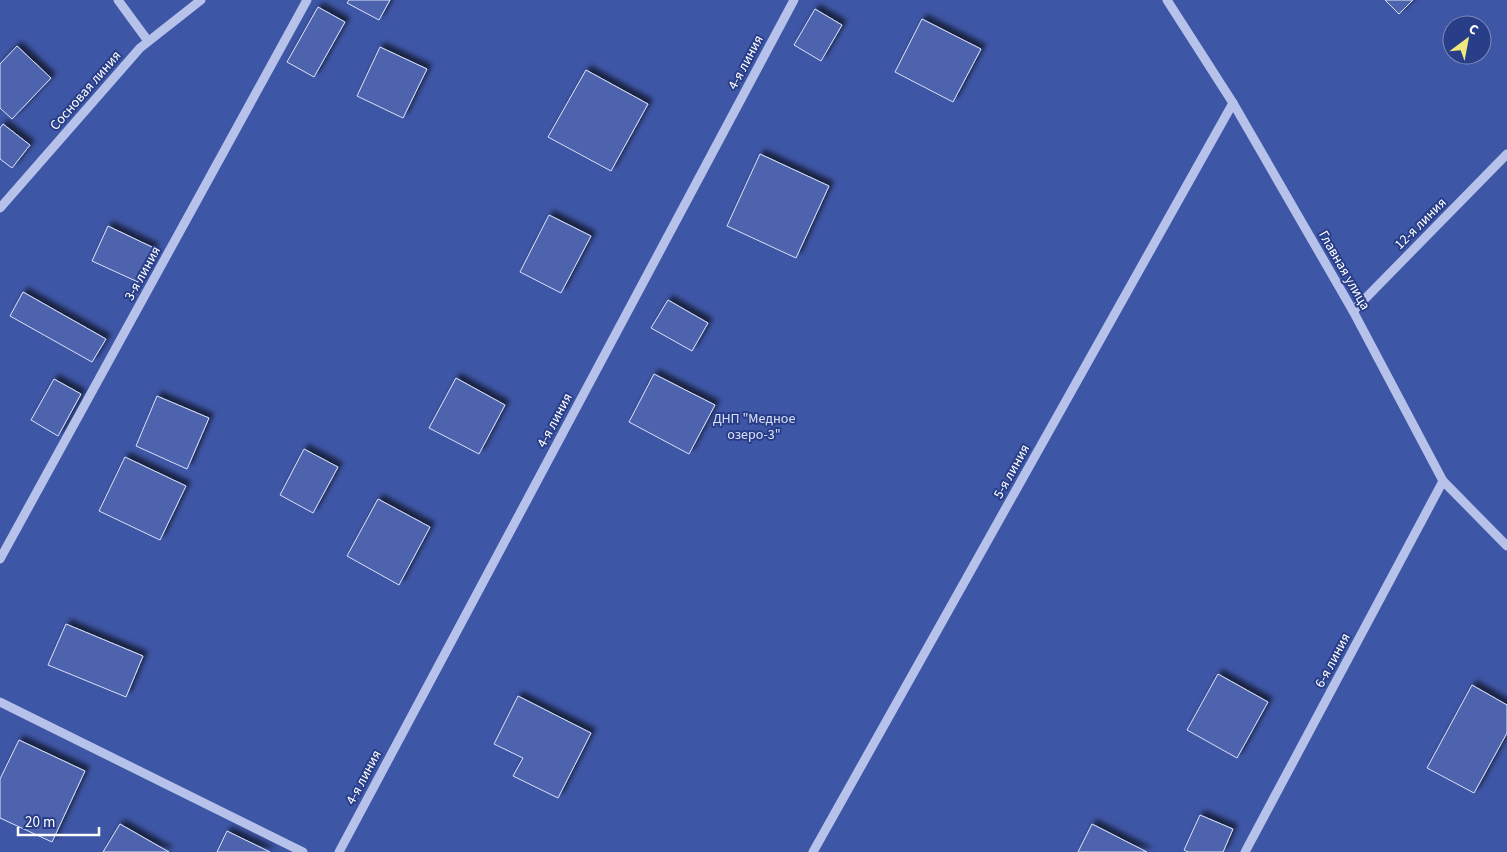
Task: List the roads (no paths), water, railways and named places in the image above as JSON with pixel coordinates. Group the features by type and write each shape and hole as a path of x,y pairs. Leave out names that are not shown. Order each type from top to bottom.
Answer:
{"street":[{"path":"118,0 148,41"},
{"name":"Сосновая линия","path":"0,208 140,48 200,0"},
{"name":"3-я линия","path":"0,559 307,0"},
{"name":"4-я линия","path":"339,852 794,0"},
{"name":"Главная улица","path":"1167,0 1233,103 1353,311 1442,482 1507,546"},
{"name":"5-я линия","path":"813,852 1233,103"},
{"name":"12-я линия","path":"1353,311 1507,154"},
{"name":"6-я линия","path":"1245,852 1442,482"},
{"path":"0,702 303,852"}],"park label":[{"name":"ДНП \"Медное озеро-3\"","path":"754,426"}]}
